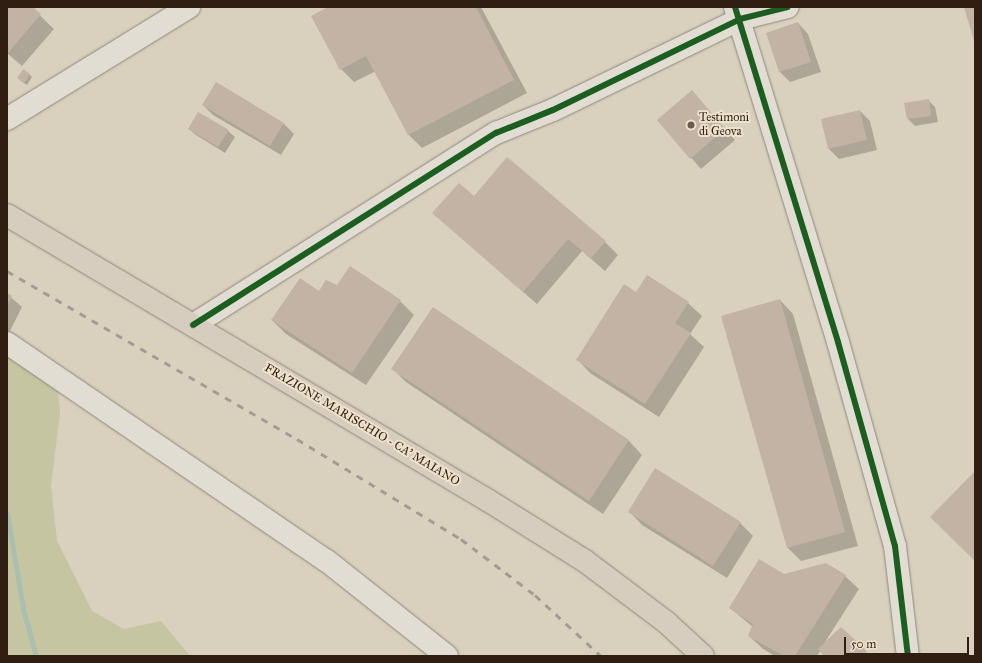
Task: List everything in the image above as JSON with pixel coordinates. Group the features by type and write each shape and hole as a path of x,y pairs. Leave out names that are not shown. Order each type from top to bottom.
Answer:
{"main road":[{"name":"FRAZIONE MARISCHIO - CA' MAIANO","path":"7,215 489,501 585,561 666,622 703,656"}],"street":[{"path":"7,119 189,7"},
{"path":"193,325 496,133 553,110 737,13 788,7"},
{"path":"737,13 838,342 894,546 908,656"},
{"path":"7,343 327,561 447,656"}],"green space":[{"path":"7,350 36,369 58,392 60,413 51,486 57,541 92,611 124,629 161,621 190,656 7,656"}],"building":[{"path":"7,7 33,7 41,14 8,53"},
{"path":"328,7 476,7 514,80 408,135 366,56 340,70 311,16"},
{"path":"964,7 974,7 975,10 975,44"},
{"path":"798,22 811,62 779,72 766,33"},
{"path":"23,69 30,74 24,83 17,78"},
{"path":"216,82 284,123 270,146 202,105"},
{"name":"Testimoni di Geova","path":"692,90 725,129 690,159 657,120"},
{"path":"929,99 931,116 907,119 904,103"},
{"path":"860,110 867,140 828,149 821,119"},
{"path":"198,112 229,130 218,147 188,129"},
{"path":"507,157 606,241 591,258 568,239 523,292 432,213 459,183 474,196"},
{"path":"350,266 401,300 352,373 271,320 300,278 319,291 326,280 337,285"},
{"path":"647,275 689,302 675,323 691,333 645,404 576,360 624,284 636,292"},
{"path":"7,293 12,296 7,306"},
{"path":"780,299 845,532 787,548 721,316"},
{"path":"433,307 629,440 589,501 391,369"},
{"path":"655,468 741,522 713,566 628,512"},
{"path":"975,471 975,561 930,517"},
{"path":"759,559 784,574 826,563 846,575 795,656 784,656 748,636 753,624 729,608"},
{"path":"841,627 866,650 866,656 824,656 818,649"}],"waterway":[{"path":"7,513 24,613 36,656"}],"railway":[{"path":"7,271 297,439 461,539 535,595 601,656"}],"cycle path":[{"path":"735,7 838,342 895,546 908,656"},
{"path":"193,325 496,133 553,110 740,19 788,7"}],"place":[{"name":"Testimoni di Geova","path":"691,125"}]}
